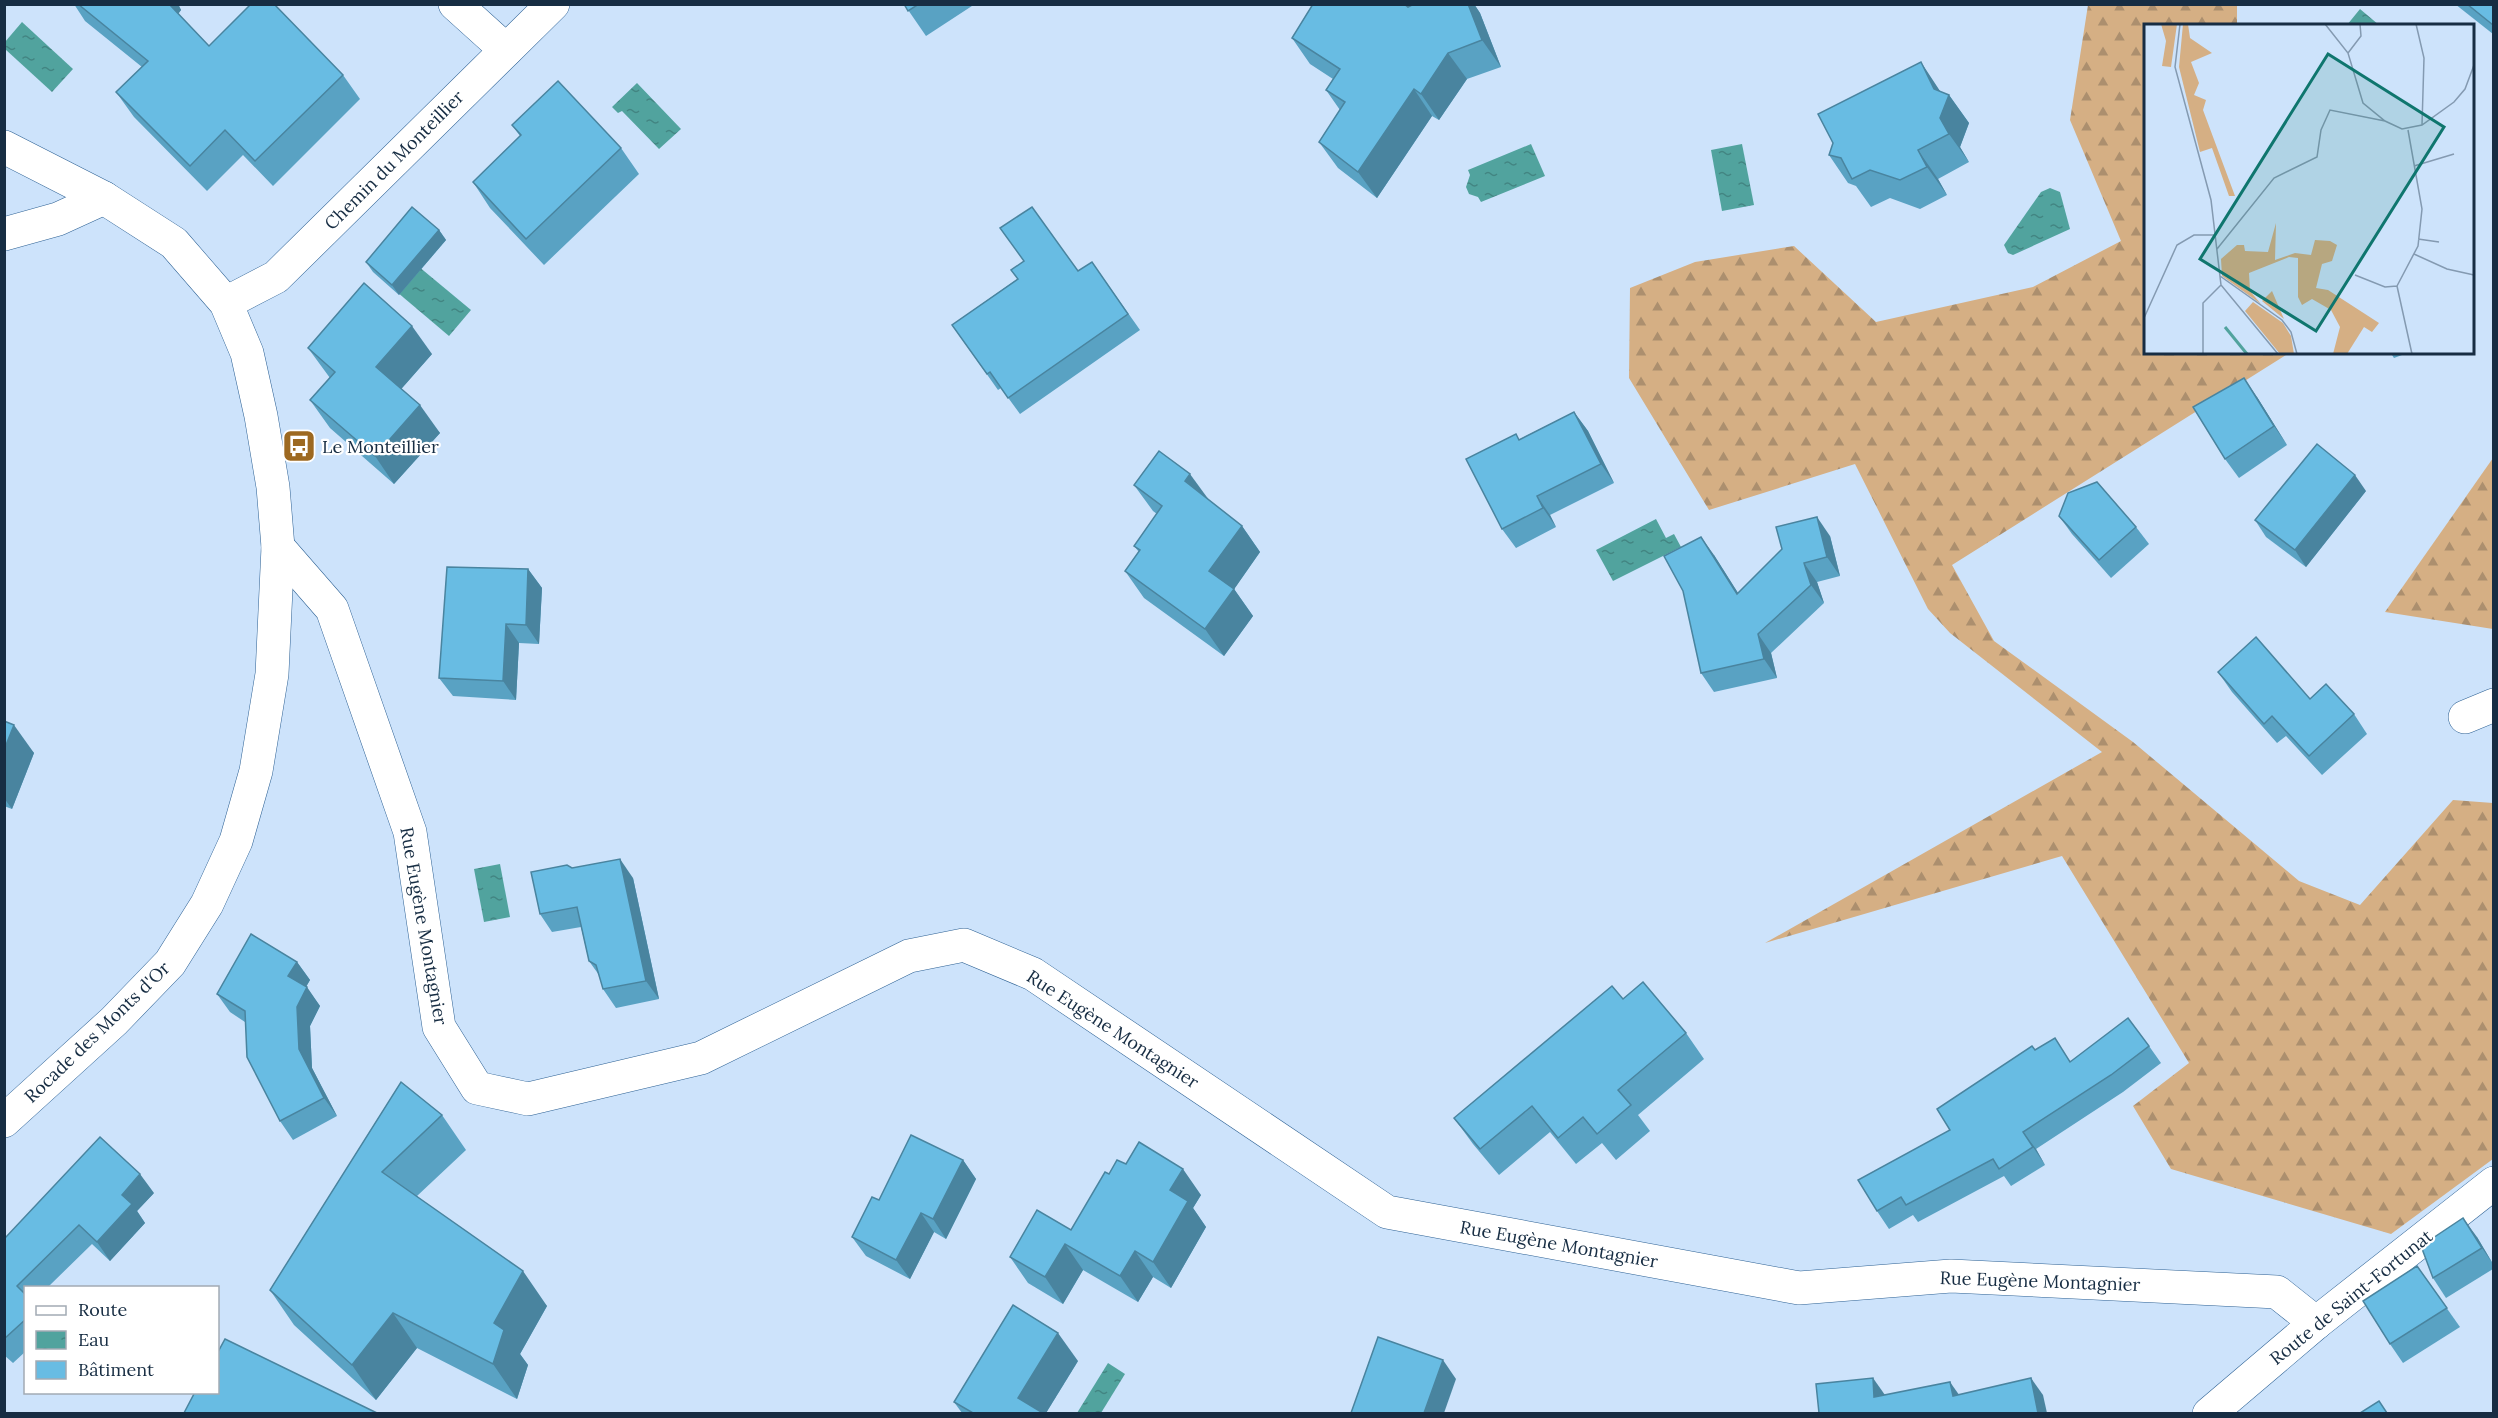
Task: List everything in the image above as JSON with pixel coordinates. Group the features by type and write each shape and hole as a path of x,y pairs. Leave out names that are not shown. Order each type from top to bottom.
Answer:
{"street":[{"path":"455,4 506,50"},
{"name":"Chemin du Monteillier","path":"226,303 276,277 553,4"},
{"name":"Rocade des Monts d'Or","path":"4,147 104,198 174,243 226,303 247,353 261,416 273,487 278,547 272,674 256,771 236,841 207,904 170,963 114,1021 4,1121"},
{"path":"4,234 58,219 104,198"},
{"name":"Rue Eugène Montagnier","path":"278,547 332,609 410,831 439,1027 477,1088 528,1099 701,1059 909,956 964,945 1033,974 1387,1212 1799,1288 1951,1276 2277,1292 2316,1323"},
{"name":"Route de Saint-Fortunat","path":"2211,1413 2316,1323 2493,1183"}],"green space":[{"path":"2088,5 2237,5 2237,24 2144,24 2144,354 2287,354 1952,565 1994,641 2133,742 2299,881 2360,905 2453,800 2493,803 2493,1159 2391,1234 2171,1169 2133,1106 2189,1063 2062,856 1765,943 2102,752 1950,633 1928,609 1855,464 1709,510 1629,378 1630,288 1695,262 1794,246 1876,322 2033,287 2121,241 2070,120"},
{"path":"2493,458 2493,629 2385,612"}],"water":[{"path":"2360,9 2378,24 2348,24"},
{"path":"22,22 73,69 52,92 5,49 5,42"},
{"path":"637,83 681,129 659,149 622,111 618,113 612,107"},
{"path":"1531,144 1545,176 1481,202 1478,197 1469,194 1466,187 1470,175 1468,170"},
{"path":"1742,144 1754,205 1722,211 1711,150"},
{"path":"2050,188 2060,192 2070,229 2013,255 2008,253 2004,245 2041,192"},
{"path":"418,266 471,310 449,336 397,292"},
{"path":"1656,519 1666,538 1674,534 1681,547 1613,581 1596,550"},
{"path":"500,864 510,917 484,922 474,869"},
{"path":"1108,1363 1125,1374 1101,1413 1077,1413"}],"building":[{"path":"78,4 169,4 209,46 251,4 274,4 343,75 255,161 225,130 190,166 116,92 148,61"},
{"path":"904,4 919,4 908,11"},
{"path":"1313,4 1404,4 1408,7 1414,4 1468,4 1482,40 1448,53 1421,94 1414,89 1358,172 1319,142 1345,102 1326,90 1340,69 1292,38"},
{"path":"2467,4 2493,4 2493,25"},
{"path":"1921,62 1934,89 1949,95 1940,118 1949,134 1918,150 1927,167 1900,180 1870,170 1852,179 1841,158 1829,155 1833,143 1818,114"},
{"path":"558,81 621,148 526,239 473,182 521,135 512,125"},
{"path":"412,207 439,230 392,285 366,262"},
{"path":"1032,207 1078,271 1092,262 1128,314 1008,398 990,372 987,374 952,325 1018,279 1011,270 1024,261 1000,228"},
{"path":"364,283 412,326 376,367 420,405 375,456 310,400 335,372 308,348"},
{"path":"2244,378 2274,426 2225,459 2193,407"},
{"path":"1574,412 1601,464 1537,496 1543,508 1502,529 1466,459 1516,434 1519,440"},
{"path":"2317,444 2355,475 2295,550 2255,520"},
{"path":"1159,451 1190,474 1185,481 1242,526 1209,571 1234,589 1205,629 1125,571 1140,550 1134,546 1162,506 1134,485"},
{"path":"2097,482 2136,527 2099,560 2059,516 2068,493"},
{"path":"1817,517 1827,557 1804,563 1811,585 1758,634 1764,659 1701,673 1683,591 1664,556 1701,537 1737,594 1782,549 1776,527"},
{"path":"447,567 528,569 526,625 506,624 503,681 439,678"},
{"path":"2256,637 2310,699 2326,684 2354,714 2309,756 2272,716 2264,724 2218,672"},
{"path":"4,721 14,725 4,750"},
{"path":"620,859 646,981 603,989 596,965 589,961 577,907 540,914 531,872 567,865 572,868"},
{"path":"251,934 297,962 288,976 307,987 297,1007 299,1049 324,1098 280,1121 247,1057 245,1011 217,994"},
{"path":"1643,982 1686,1033 1618,1090 1631,1105 1597,1134 1583,1117 1558,1138 1532,1106 1480,1149 1454,1118 1612,986 1623,999"},
{"path":"2128,1018 2149,1046 2111,1075 2023,1132 2033,1147 1999,1169 1993,1159 1906,1205 1901,1197 1877,1211 1858,1180 1950,1130 1937,1109 2032,1046 2035,1050 2055,1038 2070,1062"},
{"path":"401,1082 442,1115 382,1172 523,1271 494,1323 504,1330 493,1364 393,1313 352,1365 270,1290"},
{"path":"911,1135 963,1160 933,1219 921,1213 896,1260 852,1237 872,1197 879,1200"},
{"path":"100,1137 140,1174 122,1195 132,1204 97,1242 79,1225 17,1286 24,1293 24,1321 4,1339 4,1235 6,1237"},
{"path":"1139,1142 1183,1169 1170,1190 1188,1201 1153,1262 1135,1251 1120,1276 1065,1244 1045,1277 1010,1257 1037,1210 1071,1230 1105,1172 1109,1174 1117,1160 1126,1164"},
{"path":"2463,1218 2482,1248 2433,1278 2421,1246"},
{"path":"2417,1266 2447,1308 2390,1344 2363,1301"},
{"path":"1013,1305 1058,1333 1018,1398 1043,1413 973,1413 954,1402"},
{"path":"1378,1337 1443,1360 1424,1413 1351,1413"},
{"path":"225,1339 377,1413 184,1413 194,1394 219,1394 219,1350"},
{"path":"1873,1378 1874,1397 1950,1382 1953,1396 2031,1378 2038,1413 1819,1413 1816,1384"},
{"path":"2379,1401 2387,1413 2360,1413"}],"place":[{"name":"Le Monteillier","path":"299,446"}]}
